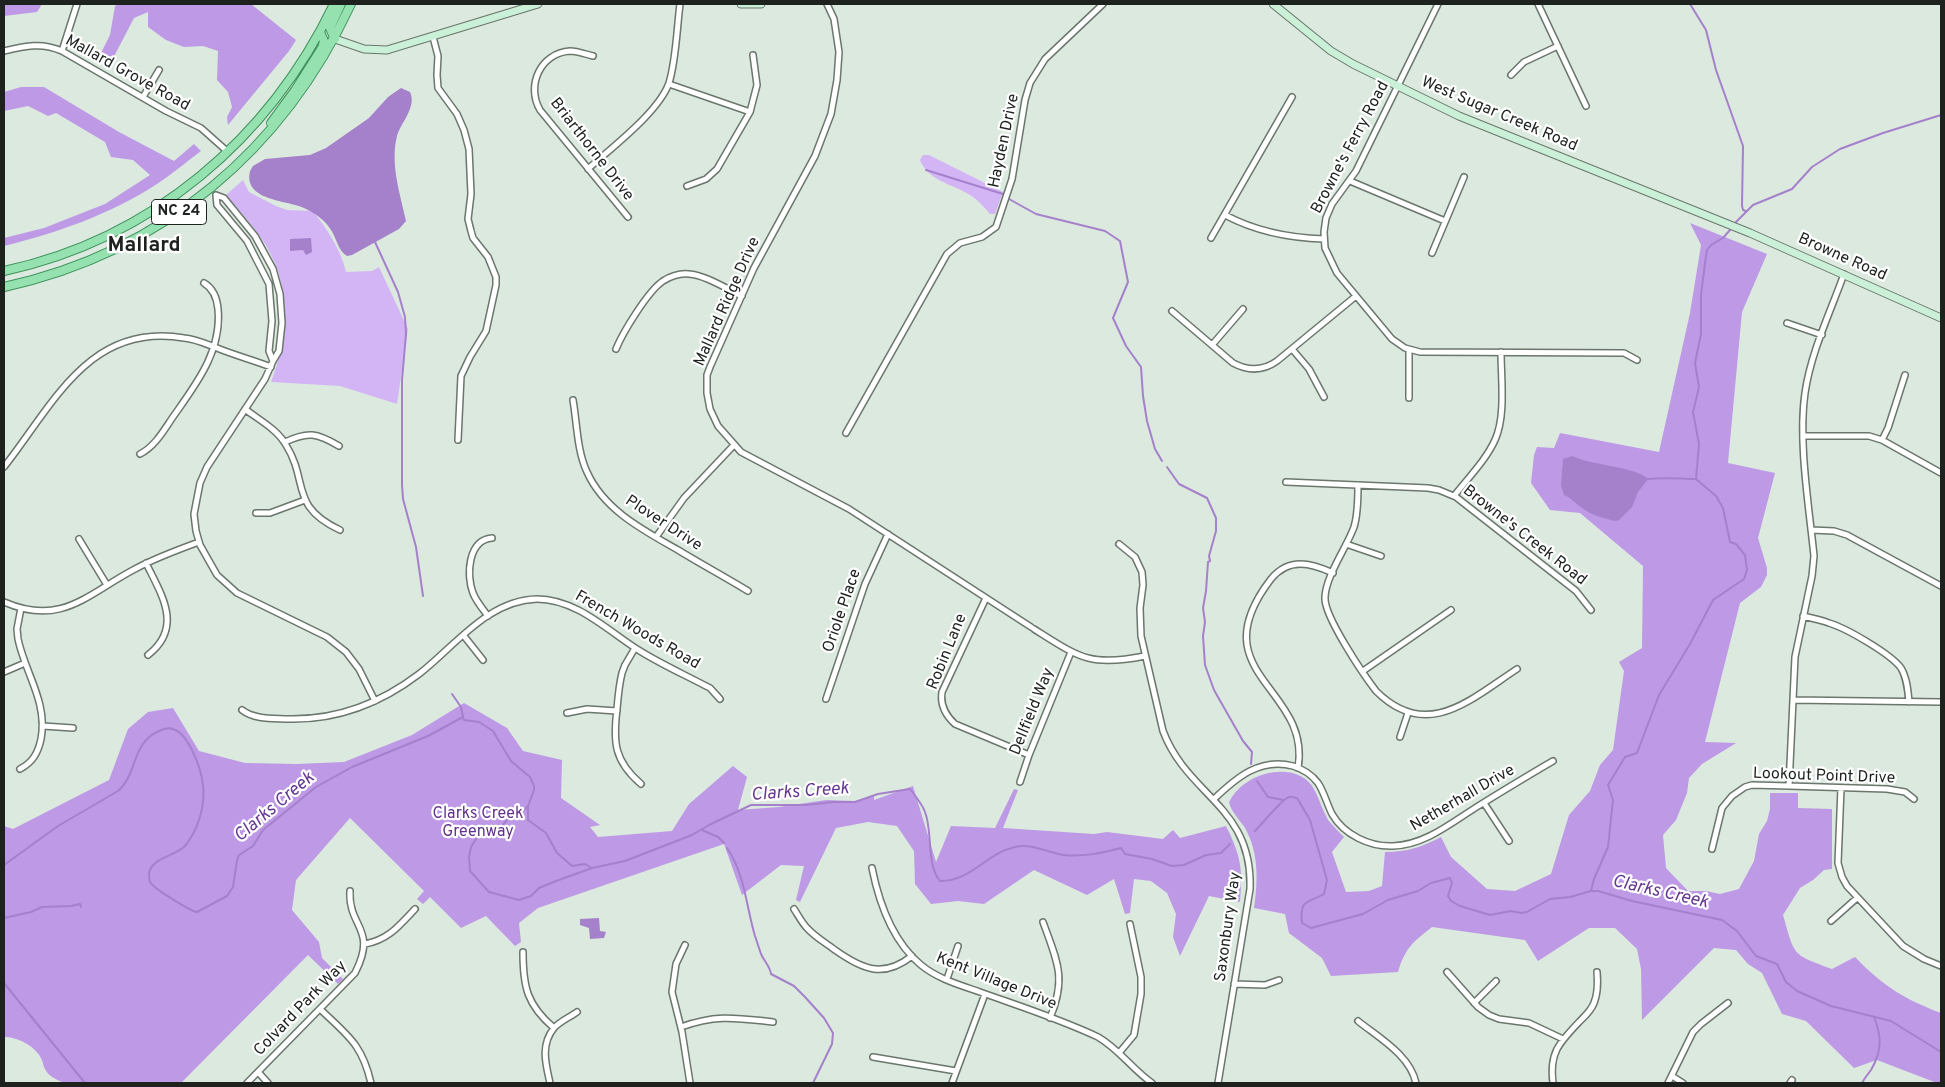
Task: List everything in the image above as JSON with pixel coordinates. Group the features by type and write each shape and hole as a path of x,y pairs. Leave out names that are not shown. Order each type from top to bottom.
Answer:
{"main road":[{"name":"NC 24","path":"4,271 49,259 113,233 182,191 229,152 279,95 297,71 334,4"},
{"path":"341,4 330,28 335,39 355,47 375,50 398,48 504,13 538,4"},
{"name":"NC 24","path":"4,287 64,271 115,250 156,228 214,192 299,95 335,39 352,4"},
{"path":"741,4 761,4"},
{"name":"West Sugar Creek Road","path":"1273,4 1339,56 1398,87 1459,116 1730,225"},
{"path":"251,152 296,90 322,48 324,42 320,32"},
{"name":"Browne Road","path":"1730,225 1941,318"}],"street":[{"path":"62,51 77,4"},
{"path":"588,169 655,108 669,84 680,4"},
{"name":"Mallard Ridge Drive","path":"827,4 834,19 838,52 837,80 831,114 812,163 759,258 710,366 706,385 707,399 712,414 722,432 745,455 822,494 888,534 1071,652 1102,661 1118,661 1145,656"},
{"name":"Hayden Drive","path":"846,433 947,254 960,243 982,237 996,227 1012,179 1025,100 1032,79 1045,60 1103,4"},
{"name":"Browne's Ferry Road","path":"1409,350 1392,339 1331,263 1324,239 1324,227 1330,208 1350,181 1438,4"},
{"path":"1538,4 1586,106"},
{"path":"433,37 438,56 438,88 460,122 469,149 471,194 468,219 471,231 473,238 488,257 496,277 486,331 470,357 462,376 458,440"},
{"name":"Mallard Grove Road","path":"4,51 36,45 62,51 201,128 229,152"},
{"path":"1510,75 1524,62 1558,46"},
{"name":"Briarthorne Drive","path":"593,56 572,51 553,56 540,69 534,88 536,99 540,110 628,217"},
{"path":"687,186 706,179 717,169 750,112 757,85 753,56"},
{"path":"143,97 159,70"},
{"path":"669,84 750,112"},
{"path":"1212,238 1292,97"},
{"path":"1432,253 1464,177"},
{"path":"1350,181 1445,221"},
{"path":"214,192 217,205 247,241 269,284 272,321 269,351 272,364"},
{"path":"214,192 224,198 254,236 273,269 280,294 282,323 279,351 265,379 207,467 200,484 194,514 199,542 217,575 237,593 327,637 346,652 359,669 375,701"},
{"path":"1225,215 1249,227 1271,233 1297,238 1324,239"},
{"path":"616,349 624,331 649,296 657,286 670,277 690,274 742,296"},
{"path":"1789,786 1794,657 1812,576 1814,556 1803,436 1805,394 1810,367 1844,274"},
{"path":"140,454 149,449 156,441 178,410 204,370 214,347 218,331 217,304 213,292 204,283"},
{"path":"1172,310 1233,362 1251,369 1259,369 1274,364 1356,296"},
{"path":"1212,345 1243,309"},
{"path":"1787,323 1822,335"},
{"path":"4,467 64,385 84,364 100,354 130,341 163,336 197,340 272,364"},
{"path":"1292,349 1310,370 1324,397"},
{"path":"1409,398 1409,350 1420,352 1624,353 1637,360"},
{"path":"1454,496 1488,453 1498,432 1501,352"},
{"path":"1882,440 1888,428 1905,375"},
{"name":"Plover Drive","path":"574,400 582,458 591,480 602,496 617,511 656,537 748,591"},
{"path":"245,409 275,431 285,442 293,458 304,500 318,517 340,530"},
{"path":"285,442 300,435 311,434 339,446"},
{"path":"1803,436 1869,436 1882,440 1941,473"},
{"path":"656,537 684,498 734,446"},
{"name":"Browne's Creek Road","path":"1286,482 1428,488 1454,496 1576,590 1591,610"},
{"path":"1358,485 1355,522 1325,593 1326,609 1331,621 1371,684 1384,700 1408,713 1426,715 1451,710 1466,703 1517,669"},
{"path":"256,513 270,513 304,500"},
{"path":"1811,530 1834,531 1847,535 1941,586"},
{"name":"Oriole Place","path":"826,699 865,584 888,534"},
{"path":"488,616 473,594 469,571 476,549 483,540 492,538"},
{"path":"79,539 108,586"},
{"path":"4,602 38,611 61,609 84,600 146,563 199,542"},
{"name":"Saxonbury Way","path":"1119,544 1135,557 1142,572 1140,624 1145,656 1168,743 1183,767 1214,799 1237,828 1250,866 1250,889 1218,1083"},
{"path":"1346,544 1381,556"},
{"path":"146,563 165,601 168,616 161,642 148,655"},
{"path":"1214,799 1236,779 1251,770 1275,764 1298,768 1300,753 1298,736 1292,722 1251,661 1246,639 1248,622 1252,608 1260,593 1276,574 1286,566 1307,563 1333,573"},
{"name":"Robin Lane","path":"986,598 942,692 943,709 955,724 1029,755"},
{"name":"French Woods Road","path":"242,710 254,717 310,719 342,713 375,701 390,694 417,675 500,608 520,601 539,599 558,602 578,610 635,648 704,684 720,700"},
{"path":"20,768 30,762 37,753 42,726 39,696 18,639 17,629 21,608"},
{"path":"1363,671 1451,610"},
{"path":"1803,616 1830,623 1880,650 1893,660 1902,670 1907,685 1909,702"},
{"path":"464,636 484,660"},
{"path":"635,648 622,674 614,735 617,750 629,773 641,784"},
{"name":"Dellfield Way","path":"1020,782 1071,652"},
{"path":"4,672 26,663"},
{"path":"1793,700 1941,702"},
{"path":"567,712 587,709 617,711"},
{"path":"1400,737 1408,713"},
{"path":"42,726 72,728"},
{"name":"Netherhall Drive","path":"1298,768 1317,781 1332,813 1344,828 1362,840 1381,845 1402,845 1420,841 1553,761"},
{"name":"Lookout Point Drive","path":"1712,849 1722,808 1739,790 1752,786 1897,790 1905,792 1914,800"},
{"path":"1841,788 1838,863 1844,881 1857,898 1903,946 1924,959 1941,966"},
{"path":"1484,802 1509,841"},
{"name":"Kent Village Drive","path":"872,868 883,910 895,932 912,956 927,969 946,979 1098,1036 1111,1045 1130,1065 1152,1083"},
{"path":"350,892 350,903 362,930 365,944 387,937 414,909"},
{"path":"1831,920 1857,898"},
{"path":"794,909 810,931 858,966 874,970 887,969 902,963 912,956"},
{"path":"1043,922 1056,958 1060,979 1057,999 1050,1018"},
{"path":"1119,1053 1134,1035 1141,994 1141,976 1130,924"},
{"name":"Colvard Park Way","path":"247,1083 355,973 363,957 365,944"},
{"path":"685,945 676,964 673,981 673,1000 681,1027 690,1083"},
{"path":"946,979 958,946"},
{"path":"522,952 523,978 529,998 540,1016 554,1028"},
{"path":"1447,972 1485,1013 1494,1018 1529,1023 1563,1040"},
{"path":"1553,1083 1552,1062 1556,1050 1593,1005 1597,990 1597,972"},
{"path":"1234,984 1259,985 1279,980"},
{"path":"1474,1003 1496,981"},
{"path":"952,1083 985,994"},
{"path":"1668,1083 1693,1032 1728,1003"},
{"path":"320,1009 358,1047 366,1064 371,1083"},
{"path":"550,1083 544,1060 546,1046 554,1028 577,1012"},
{"path":"681,1027 707,1019 724,1017 773,1022"},
{"path":"1358,1021 1400,1055 1411,1069 1416,1083"},
{"path":"873,1057 956,1071"},
{"path":"258,1072 268,1083"},
{"path":"1672,1076 1683,1083"}],"shaded area":[{"path":"401,88 410,92 412,98 410,109 397,136 395,147 395,168 406,221 399,229 347,256 340,248 329,226 323,220 304,208 268,198 253,188 250,181 250,171 253,166 265,159 310,155 326,148 369,118 388,97"},
{"path":"923,155 929,155 1003,192 995,214 990,214 970,195 929,173 920,160"},
{"path":"243,180 249,192 276,206 287,210 313,211 333,240 346,272 372,271 379,267 408,329 397,404 340,386 271,382 277,364 284,329 284,295 274,261 265,244 226,195"},
{"path":"311,238 312,252 306,255 303,250 290,251 290,239"},
{"path":"1572,456 1634,472 1648,479 1638,492 1632,507 1619,520 1602,518 1585,510 1564,495 1561,486 1563,459"},
{"path":"599,918 600,931 606,932 604,938 590,939 589,928 580,925 580,919"}],"green space":[{"path":"4,4 42,4 37,12 4,16"},
{"path":"118,4 251,4 296,40 228,125 227,117 232,107 228,92 217,80 218,51 203,46 184,47 166,40 148,27 148,12 134,18 109,66 98,59 110,35 115,6"},
{"path":"21,87 44,87 119,132 174,161 194,144 201,151 157,184 121,205 64,229 4,246 4,238 44,228 105,204 150,175 133,160 111,157 105,142 56,113 48,116 28,106 4,111 4,92"},
{"path":"1690,223 1767,254 1742,312 1728,463 1775,473 1758,538 1767,568 1767,575 1761,587 1740,603 1705,742 1736,743 1702,764 1689,778 1687,793 1676,820 1663,835 1666,868 1688,891 1706,891 1720,894 1739,889 1754,861 1759,834 1767,821 1770,809 1770,793 1798,793 1798,808 1832,809 1832,869 1824,870 1800,888 1783,915 1793,947 1809,960 1832,969 1855,957 1875,976 1895,991 1941,1013 1941,1083 1877,1060 1854,1068 1806,1021 1782,1014 1762,973 1748,964 1736,950 1714,948 1642,1020 1641,969 1637,949 1615,928 1589,928 1538,961 1525,940 1432,927 1410,946 1398,972 1331,976 1322,958 1289,933 1285,914 1254,908 1257,877 1253,847 1245,828 1234,813 1229,802 1235,792 1249,781 1259,776 1280,772 1300,776 1311,785 1328,820 1344,837 1332,852 1346,892 1369,891 1382,886 1385,852 1414,848 1441,837 1451,857 1487,889 1515,891 1551,874 1569,815 1590,791 1600,765 1613,750 1624,671 1619,662 1642,648 1643,566 1580,513 1550,510 1531,483 1534,455 1537,447 1554,448 1560,433 1659,452 1690,313 1701,245"},
{"name":"Clarks Creek Greenway","path":"464,703 507,728 523,751 562,760 561,798 600,825 590,827 598,837 672,831 689,804 733,766 747,777 738,810 779,807 826,800 855,801 874,796 874,800 913,786 936,862 951,826 995,828 1014,789 1018,790 1003,828 1094,834 1107,832 1163,839 1173,830 1180,838 1226,826 1240,863 1240,902 1209,896 1180,956 1173,937 1176,914 1167,893 1151,881 1134,879 1130,913 1125,914 1114,879 1087,895 1034,870 984,904 958,901 931,904 915,884 914,851 897,826 868,822 836,828 800,902 796,900 804,866 781,865 742,895 724,844 538,908 519,923 521,942 515,946 486,916 461,928 430,897 423,904 417,899 424,891 350,818 296,880 292,910 319,942 322,958 343,979 338,984 308,955 181,1083 64,1083 48,1074 42,1059 34,1049 20,1040 4,1037 4,826 13,829 109,780 128,729 148,712 173,708 199,751 245,763 297,764 344,762 412,735"}],"waterway":[{"path":"1690,4 1706,30 1716,70 1743,146 1742,206 1743,210 1746,211"},
{"path":"1736,222 1753,205 1792,189 1812,167 1840,149 1941,115"},
{"path":"926,170 1003,194"},
{"path":"1009,199 1036,214 1105,231 1120,241 1128,282 1113,318 1126,346 1141,367 1147,421 1155,449 1162,461"},
{"path":"1591,891 1594,879 1608,847 1613,800 1608,785 1625,757 1637,753 1659,695 1690,644 1713,600 1744,579 1747,570 1745,555 1736,544 1730,542 1723,508 1716,496 1696,479 1699,444 1693,412 1699,387 1695,363 1701,334 1701,295 1705,263 1707,250 1730,230"},
{"path":"375,242 398,292 405,317 406,334 402,380 402,485 403,499 416,547 423,596"},
{"path":"1167,467 1179,484 1207,498 1216,518 1216,531 1209,556 1210,561 1208,562 1203,608 1205,622 1203,636 1205,665 1214,690 1243,741 1252,752 1251,764"},
{"path":"1648,479 1696,479"},
{"path":"452,694 461,707 463,717"},
{"name":"Clarks Creek","path":"463,717 464,720 479,722 493,731 511,761 530,777 534,786 528,806 522,812 509,818 500,828 478,836 471,847 469,857 470,871 489,892 519,900 531,896 539,888 556,881 592,868 625,861 692,835 751,805 806,805 855,802 878,794 910,789 925,812 929,829 931,857 940,881 960,877 1005,850 1021,846 1034,847 1064,855 1093,854 1121,848 1125,854 1152,859 1172,866 1184,865 1206,855 1221,853 1230,844"},
{"name":"Clarks Creek","path":"4,865 58,826 118,791 129,776 144,743 150,736 171,728 184,737 196,758 202,778 202,807 200,818 188,843 180,850 153,865 150,869 149,879 164,894 197,912 227,896 233,887 239,855 253,846 263,830 316,787 352,767 428,736 463,717"},
{"path":"1257,781 1268,797 1283,800"},
{"name":"Clarks Creek","path":"1255,831 1286,799 1290,797 1297,798 1310,820 1327,880 1324,894 1306,902 1302,909 1302,923 1311,928 1363,914 1388,900 1418,891 1431,883 1450,878 1452,883 1448,896 1451,901 1460,906 1490,915 1511,911 1527,912 1550,899 1598,891 1632,901 1722,920 1737,931 1756,956 1777,964 1786,982 1797,991 1831,1006 1891,1021 1941,1052"},
{"name":"Clarks Creek","path":"528,806 528,820 546,833 557,853 572,866 585,864 592,868"},
{"path":"702,830 718,837 724,843"},
{"path":"727,848 738,868 755,936 771,974 794,986 824,1018 833,1033 832,1044 813,1083"},
{"path":"4,918 31,912 42,907 80,904 81,907"},
{"path":"4,983 85,1083"},
{"path":"1862,1083 1875,1063 1879,1050 1880,1044 1874,1017"}],"district":[{"name":"Mallard","path":"144,247"}]}
